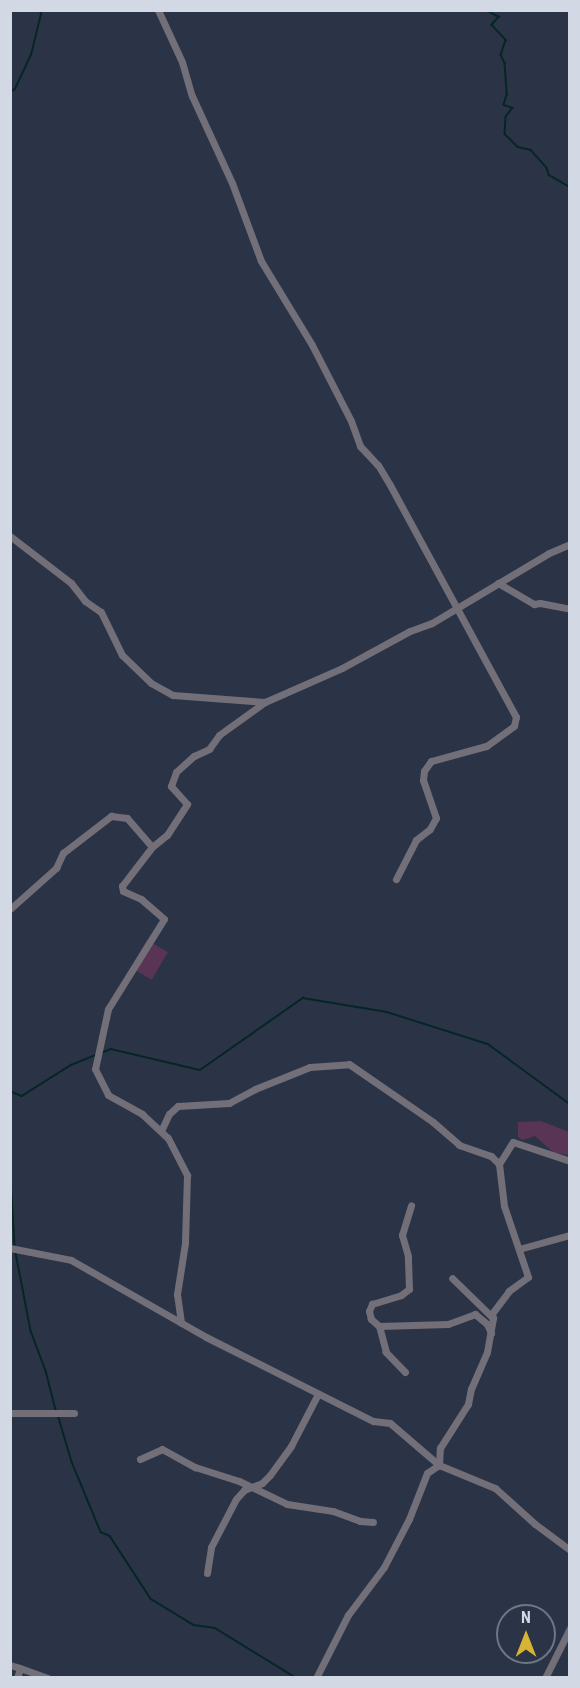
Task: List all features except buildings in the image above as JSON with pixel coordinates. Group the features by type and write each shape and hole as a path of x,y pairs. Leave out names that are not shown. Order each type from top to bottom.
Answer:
{"street":[{"path":"158,10 182,62 192,96 232,183 261,261 312,345 351,421 360,446 378,465 516,717 514,726 486,746 440,758 428,766 423,780 436,818 430,829 416,840 396,879"},
{"path":"10,536 71,583 85,601 101,612 122,655 151,683 173,694 265,702"},
{"path":"181,1323 177,1294 185,1243 187,1175 168,1138 142,1114 108,1095 95,1069 108,1009 164,919 141,899 123,891 122,886 152,847 178,821 187,804 171,786 176,772 194,756 209,749 219,735 265,702 342,668 432,623 498,582 549,553 570,544"},
{"path":"498,582 534,604 540,603 570,609"},
{"path":"10,909 56,868 63,853 111,816 127,818 152,847"},
{"path":"161,1131 169,1114 178,1106 229,1103 255,1089 310,1067 349,1064 434,1122 459,1145 491,1156 499,1164 504,1206 514,1242 519,1249 528,1277 508,1291 491,1315 492,1336 479,1374 471,1389 468,1404 440,1448 439,1465"},
{"path":"499,1164 513,1142 570,1161"},
{"path":"405,1372 386,1352 379,1326 370,1319 372,1304 401,1295 409,1289 408,1256 402,1235 411,1205"},
{"path":"519,1249 570,1235"},
{"path":"10,1248 20,1248 71,1260 181,1323 318,1394 373,1421 390,1424 439,1465 495,1488 535,1524 570,1550"},
{"path":"452,1278 491,1315"},
{"path":"379,1326 448,1324 475,1314 487,1324 492,1336"},
{"path":"207,1573 211,1547 226,1516 244,1490 262,1484 291,1446 318,1394"},
{"path":"10,1413 74,1413"},
{"path":"140,1459 162,1449 195,1467 239,1481 287,1504 333,1511 360,1521 373,1522"},
{"path":"316,1677 348,1615 384,1567 409,1519 427,1473 439,1465"},
{"path":"545,1677 570,1628"},
{"path":"10,1665 48,1677"},
{"path":"17,1677 20,1668"}],"shaded area":[{"path":"147,940 168,952 152,980 131,968"},
{"path":"541,1121 569,1132 569,1155 554,1153 535,1136 523,1140 518,1137 518,1122"}],"waterway":[{"path":"10,92 15,89 31,55 42,10"},
{"path":"486,10 499,17 492,25 506,40 501,55 505,63 507,95 504,105 513,108 506,117 505,134 518,147 531,150 547,168 549,175 570,187"},
{"path":"101,1053 111,1049 200,1070 303,998 387,1012 488,1044 570,1104"},
{"path":"10,1091 22,1096 71,1065 96,1055"},
{"path":"10,1162 15,1245"},
{"path":"16,1253 31,1331 46,1371 56,1410"},
{"path":"58,1415 72,1462 101,1532 110,1536 151,1599 194,1625 215,1628 295,1677 303,1677"}]}
